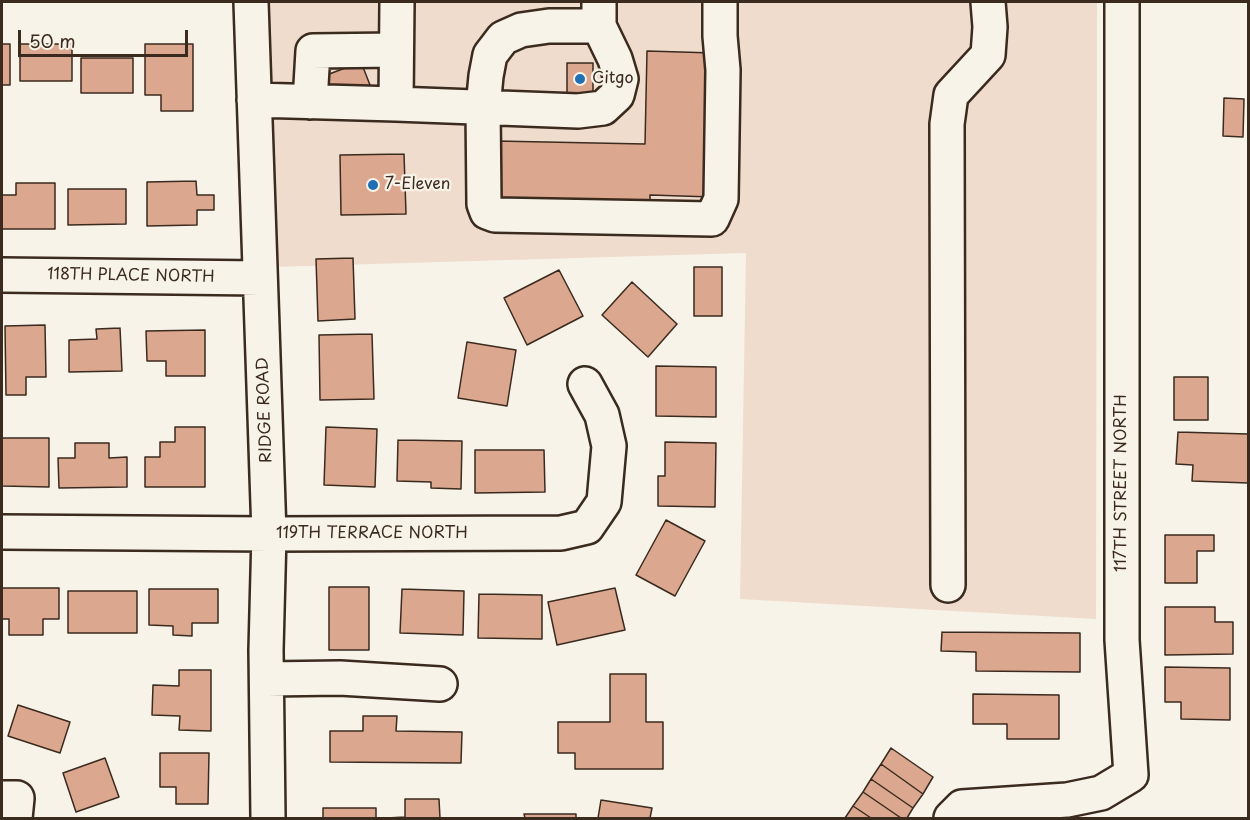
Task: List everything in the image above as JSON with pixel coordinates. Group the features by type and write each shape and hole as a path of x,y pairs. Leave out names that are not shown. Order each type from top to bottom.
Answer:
{"street":[{"name":"RIDGE ROAD","path":"251,2 269,534 268,819"},
{"path":"396,2 396,104"},
{"path":"254,100 396,104 483,108 578,111 603,108 617,95 621,79 599,14 521,30 503,38 490,55 483,108 484,204 487,212 495,215 712,219 721,199 723,70 720,2"},
{"path":"948,585 947,124 951,95 988,55 990,27 988,2"},
{"name":"117TH STREET NORTH","path":"951,819 962,807 1030,811 1101,793 1131,775 1122,640 1122,2"},
{"path":"310,102 313,51 396,51"},
{"name":"118TH PLACE NORTH","path":"2,275 260,278"},
{"name":"119TH TERRACE NORTH","path":"2,532 561,533 587,527 604,502 609,446 602,416 585,384"},
{"path":"267,679 340,678 440,684"}],"shaded area":[{"path":"263,2 1097,2 1096,619 740,599 746,253 272,267"}],"building":[{"path":"2,44 10,44 10,85 2,85"},
{"path":"20,44 72,44 72,81 20,81"},
{"path":"145,44 193,44 193,111 161,111 161,95 145,95"},
{"path":"647,51 714,53 712,197 650,195 650,204 494,202 496,141 645,144"},
{"path":"81,58 133,58 133,93 81,93"},
{"path":"361,62 370,85 333,99 324,76"},
{"name":"Citgo","path":"567,63 593,63 593,95 567,95"},
{"path":"1224,98 1244,99 1243,137 1223,136"},
{"name":"7-Eleven","path":"404,154 406,214 341,215 340,155"},
{"path":"196,181 197,195 214,195 214,210 197,210 197,225 147,226 147,182"},
{"path":"16,183 55,183 55,229 2,229 2,195 16,195"},
{"path":"68,189 126,189 126,224 68,225"},
{"path":"353,258 355,319 318,321 316,259"},
{"path":"694,267 722,267 722,316 694,316"},
{"path":"559,270 583,316 527,345 504,298"},
{"path":"632,282 677,324 648,357 602,315"},
{"path":"45,325 46,377 26,377 26,395 6,395 5,326"},
{"path":"120,328 122,371 69,372 69,340 97,339 96,329"},
{"path":"205,330 205,376 166,376 166,361 147,361 146,331"},
{"path":"372,334 374,399 320,400 319,335"},
{"path":"467,342 516,350 507,406 458,398"},
{"path":"656,366 716,367 716,417 656,416"},
{"path":"1174,377 1208,377 1208,420 1174,420"},
{"path":"175,427 205,427 205,487 145,487 145,457 160,457 160,442 175,442"},
{"path":"326,427 377,429 375,487 324,485"},
{"path":"1178,432 1248,434 1248,483 1192,481 1193,465 1176,464"},
{"path":"2,438 49,438 49,487 2,486"},
{"path":"398,440 462,441 461,489 431,488 431,482 397,481"},
{"path":"665,442 716,443 715,507 658,506 658,476 665,476"},
{"path":"75,443 109,443 109,458 127,457 127,487 59,488 58,458 75,458"},
{"path":"475,450 544,450 545,492 475,493"},
{"path":"666,520 705,541 675,596 636,575"},
{"path":"1165,535 1214,535 1214,551 1197,551 1197,583 1165,583"},
{"path":"329,587 369,587 369,650 329,650"},
{"path":"2,588 59,588 59,619 43,619 43,635 9,635 9,619 2,619"},
{"path":"615,588 625,630 557,645 548,602"},
{"path":"149,589 218,589 218,623 192,623 192,636 173,635 173,626 149,625"},
{"path":"402,589 464,591 463,635 400,633"},
{"path":"68,591 137,591 137,633 68,633"},
{"path":"479,594 542,595 542,639 478,638"},
{"path":"1165,607 1215,607 1215,622 1233,622 1233,654 1165,655"},
{"path":"942,632 1080,633 1080,672 976,671 976,652 941,651"},
{"path":"1165,667 1230,668 1230,720 1181,719 1181,702 1165,702"},
{"path":"179,670 211,670 211,731 179,730 180,716 152,715 153,685 179,686"},
{"path":"610,674 646,674 646,722 663,722 663,769 575,769 575,753 558,753 558,722 610,722"},
{"path":"973,694 1059,695 1059,739 1007,739 1007,724 973,724"},
{"path":"18,705 70,722 60,753 8,736"},
{"path":"363,716 397,716 396,731 462,732 461,763 330,762 330,731 363,731"},
{"path":"891,748 933,777 923,794 881,764"},
{"path":"160,753 209,753 208,804 176,804 176,787 160,787"},
{"path":"105,758 119,797 76,812 63,773"},
{"path":"881,764 923,794 913,808 871,779"},
{"path":"871,779 913,808 907,818 901,818 863,792"},
{"path":"863,792 901,818 871,818 853,806"},
{"path":"405,799 439,799 440,818 387,818 405,817"},
{"path":"601,800 652,808 650,818 598,818"},
{"path":"853,806 871,818 845,818"},
{"path":"323,808 376,808 376,818 323,818"},
{"path":"524,814 576,814 576,818 525,818"}],"place":[{"name":"Citgo","path":"580,79"},
{"name":"7-Eleven","path":"373,185"}]}
